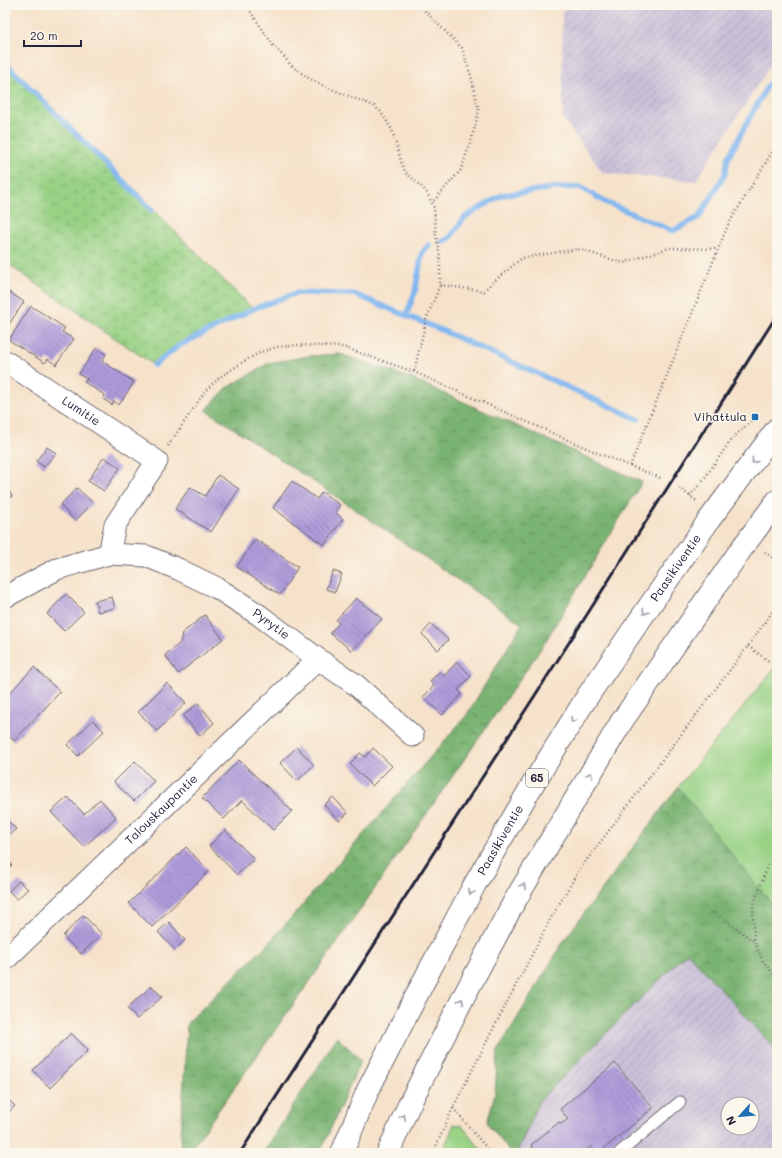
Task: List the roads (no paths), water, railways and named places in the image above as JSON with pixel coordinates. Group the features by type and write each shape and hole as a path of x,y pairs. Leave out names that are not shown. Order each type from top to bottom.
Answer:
{"highway":[{"name":"Paasikiventie","path":"342,1153 368,1090 428,973 475,884 533,784 587,697 637,624 709,520 777,429"},
{"path":"388,1153 409,1105 451,1021 514,902 622,721 737,554 777,500"}],"street":[{"name":"Lumitie","path":"5,361 157,461 115,524 109,554"},
{"name":"Pyrytie","path":"5,598 12,592 57,569 109,554 146,556 178,569 217,588 259,615 356,685 413,736"},
{"name":"Talouskaupantie","path":"5,960 318,659"}],"lane":[{"path":"619,1153 680,1102"}],"waterway":[{"path":"5,63 152,210"},
{"path":"442,242 450,238 465,217 502,195 554,188 580,187 605,202 673,231 699,217 725,174 728,158 765,90 777,72"},
{"path":"406,316 415,292 422,253 429,245"},
{"path":"154,365 180,345 253,309 296,293 354,294 441,330 638,419"}],"railway":[{"path":"240,1153 581,624 777,315"}],"place":[{"name":"Vihattula","path":"755,417"}]}
